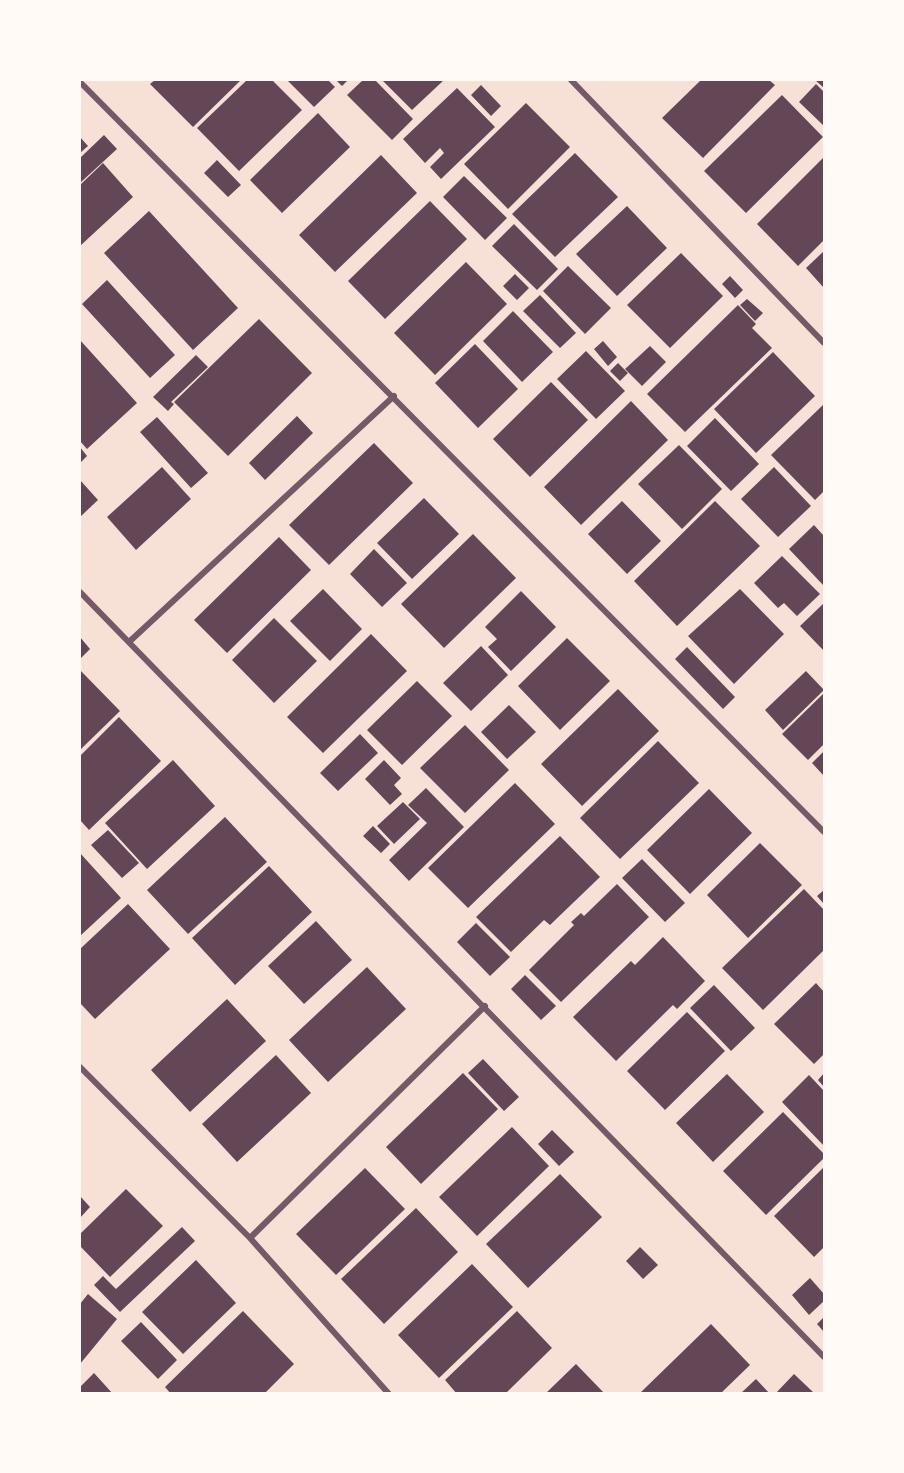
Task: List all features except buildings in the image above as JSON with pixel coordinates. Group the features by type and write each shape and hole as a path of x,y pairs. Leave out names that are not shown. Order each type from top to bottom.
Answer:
{"street":[{"path":"571,80 825,343"},
{"path":"80,82 825,832"},
{"path":"129,642 394,396"},
{"path":"80,592 825,1357"},
{"path":"250,1238 485,1006"},
{"path":"80,1067 250,1238 389,1394"}]}
